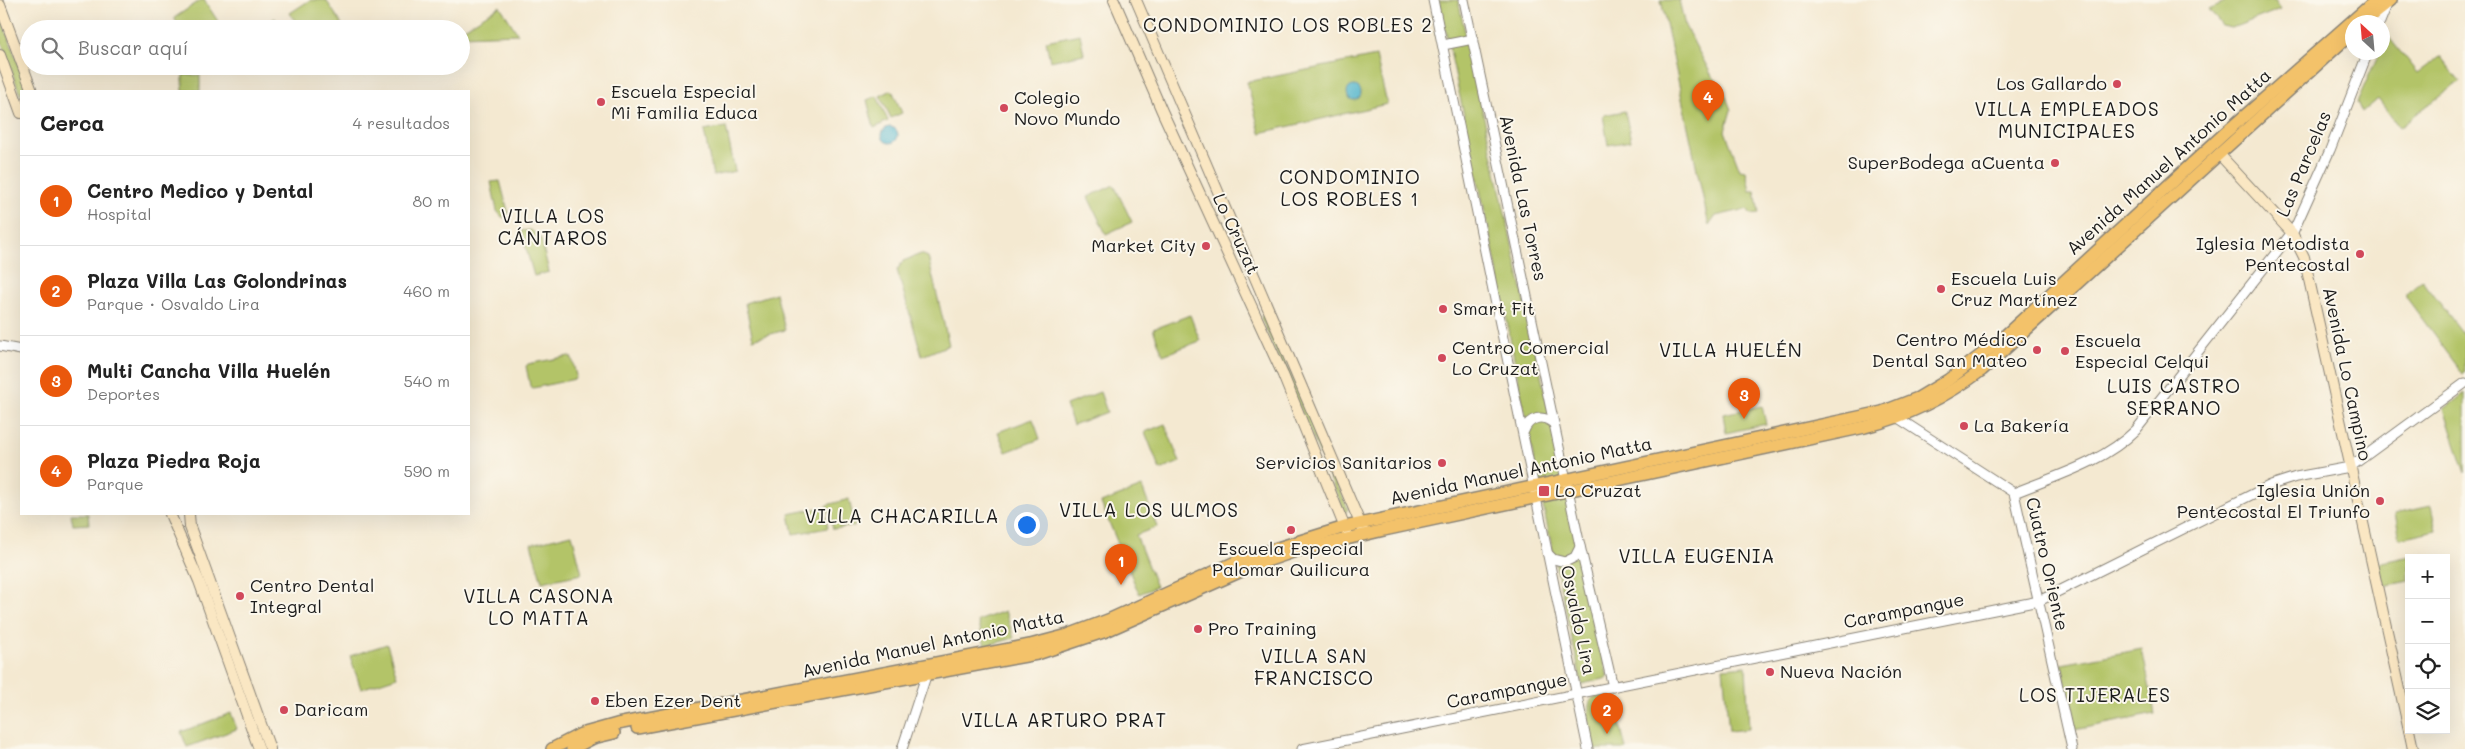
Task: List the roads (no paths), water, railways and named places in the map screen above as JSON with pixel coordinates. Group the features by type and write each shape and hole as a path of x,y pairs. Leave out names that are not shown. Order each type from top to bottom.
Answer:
{"main road":[{"name":"Lo Cruzat","path":"1114,0 1202,200 1267,338 1347,532"},
{"name":"Lo Cruzat","path":"1136,0 1365,534"},
{"name":"Avenida Manuel Antonio Matta","path":"572,749 593,738 928,671 1068,635 1108,620 1242,559 1347,532 1365,534 1865,427 1898,418 1938,399 1982,370 2376,0"},
{"path":"2372,15 2389,1"},
{"path":"0,5 20,59"},
{"name":"Avenida Manuel Antonio Matta","path":"1347,532 1360,522 1882,412 1918,398 1968,367 2215,150 2345,39"},
{"path":"0,55 20,110"},
{"path":"26,75 32,90"},
{"name":"Avenida Lo Campino","path":"2215,150 2292,233 2304,258 2405,712"},
{"path":"1882,412 1898,418"},
{"path":"170,515 199,582 259,749"},
{"path":"189,515 190,528 270,749"},
{"name":"Avenida Manuel Antonio Matta","path":"552,749 581,734 617,724 928,671"},
{"name":"Avenida Lo Campino","path":"2410,734 2413,749"}],"street":[{"path":"1433,0 1535,486"},
{"name":"Avenida Las Torres","path":"1464,0 1568,491"},
{"path":"2383,15 2389,1"},
{"path":"1443,45 1473,39"},
{"name":"Las Parcelas","path":"2014,493 2102,456 2129,438 2292,233 2330,150 2365,60"},
{"path":"0,346 20,350"},
{"name":"Carampangue","path":"1302,749 2038,601 2271,485 2296,477 2350,468 2465,383"},
{"path":"1524,431 1530,421 1537,418 1546,419 1554,424"},
{"name":"Cuatro Oriente","path":"1898,418 2014,493 2072,749"},
{"name":"Osvaldo Lira","path":"1535,486 1588,749"},
{"name":"Osvaldo Lira","path":"1568,491 1613,687"},
{"path":"1547,553 1552,560 1565,562 1575,557 1580,546"},
{"path":"902,749 928,671"},
{"path":"1582,720 1586,699 1594,690"}],"water":[{"path":"1351,86 1357,86 1361,93 1357,100 1351,100 1347,96 1347,90"},
{"path":"887,127 893,127 898,132 896,141 887,143 882,138 882,132"}],"place":[{"name":"Los Gallardo","path":"2117,84"},
{"name":"Escuela Especial Mi Familia Educa","path":"601,102"},
{"name":"Colegio Novo Mundo","path":"1004,108"},
{"name":"Plaza Piedra Roja","path":"1708,121"},
{"name":"SuperBodega aCuenta","path":"2055,163"},
{"name":"Market City","path":"1206,246"},
{"name":"Iglesia Metodista Pentecostal","path":"2360,254"},
{"name":"Escuela Luis Cruz Martínez","path":"1941,289"},
{"name":"Smart Fit","path":"1443,309"},
{"name":"Centro Médico Dental San Mateo","path":"2037,350"},
{"name":"Escuela Especial Celqui","path":"2065,351"},
{"name":"Centro Comercial Lo Cruzat","path":"1442,358"},
{"name":"Multi Cancha Villa Huelén","path":"1744,419"},
{"name":"La Bakería","path":"1964,426"},
{"name":"Servicios Sanitarios","path":"1442,463"},
{"name":"Lo Cruzat","path":"1544,491"},
{"name":"Iglesia Unión Pentecostal El Triunfo","path":"2380,501"},
{"name":"Escuela Especial Palomar Quilicura","path":"1291,530"},
{"name":"Centro Medico y Dental","path":"1121,585"},
{"name":"Centro Dental Integral","path":"240,596"},
{"name":"Pro Training","path":"1198,629"},
{"name":"Nueva Nación","path":"1770,672"},
{"name":"Eben Ezer Dent","path":"595,701"},
{"name":"Daricam","path":"284,710"},
{"name":"Plaza Villa Las Golondrinas","path":"1607,734"}],"district":[{"name":"CONDOMINIO LOS ROBLES 2","path":"1288,25"},
{"name":"VILLA EMPLEADOS MUNICIPALES","path":"2067,120"},
{"name":"CONDOMINIO LOS ROBLES 1","path":"1350,188"},
{"name":"VILLA LOS CÁNTAROS","path":"553,227"},
{"name":"VILLA HUELÉN","path":"1731,350"},
{"name":"LUIS CASTRO SERRANO","path":"2174,397"},
{"name":"VILLA LOS ULMOS","path":"1149,510"},
{"name":"VILLA CHACARILLA","path":"902,516"},
{"name":"VILLA EUGENIA","path":"1697,556"},
{"name":"VILLA CASONA LO MATTA","path":"539,607"},
{"name":"VILLA SAN FRANCISCO","path":"1314,667"},
{"name":"LOS TIJERALES","path":"2095,695"},
{"name":"VILLA ARTURO PRAT","path":"1064,720"}]}
